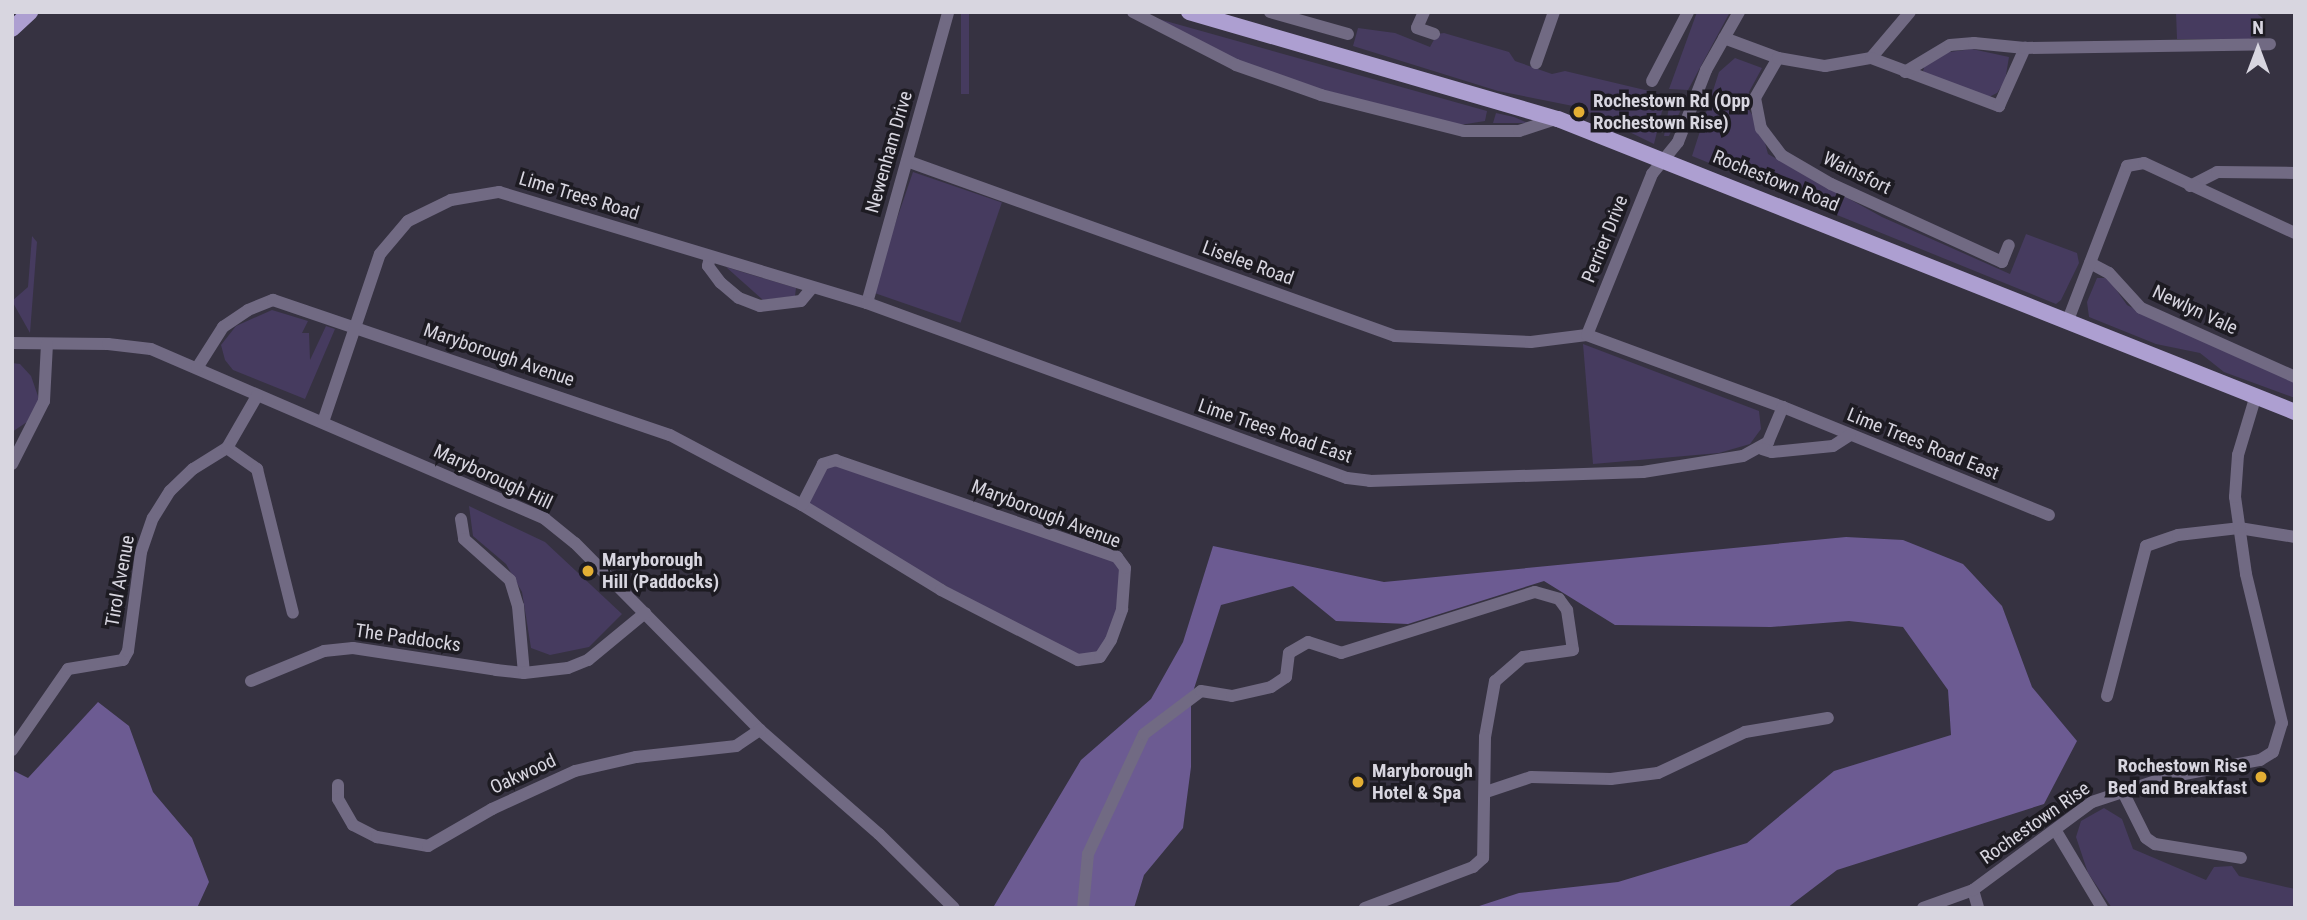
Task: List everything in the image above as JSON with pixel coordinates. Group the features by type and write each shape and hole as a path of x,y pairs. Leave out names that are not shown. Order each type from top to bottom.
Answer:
{"main road":[{"path":"12,29 30,12"},
{"name":"Rochestown Road","path":"1189,12 1558,119 2295,412"}],"street":[{"name":"Newenham Drive","path":"869,304 948,12"},
{"path":"1133,12 1236,65 1321,95 1464,131 1520,131 1558,119"},
{"path":"1270,12 1348,34"},
{"path":"1424,12 1417,28 1434,34"},
{"path":"1536,62 1554,12"},
{"path":"1652,81 1688,12"},
{"name":"Perrier Drive","path":"1587,335 1652,174 1678,142 1724,38 1739,12"},
{"path":"1871,58 1910,12"},
{"path":"1724,38 1778,58 1825,66 1871,58 1999,106 2025,48"},
{"path":"1905,72 1950,45 2025,48 2270,44"},
{"name":"Wainsfort","path":"1778,58 1755,98 1761,128 1781,155 1831,184 2002,261 2009,245"},
{"name":"Liselee Road","path":"906,162 1395,336 1531,342 1587,335"},
{"path":"2068,320 2127,166 2144,163 2295,233"},
{"path":"2190,186 2217,172 2295,173"},
{"name":"Lime Trees Road","path":"323,422 358,327 380,254 408,221 451,200 499,192 869,304"},
{"path":"710,257 708,266 721,283 739,298 760,306 801,301 812,288"},
{"name":"Newlyn Vale","path":"2090,263 2109,273 2141,308 2295,377"},
{"name":"Maryborough Avenue","path":"197,368 223,327 248,310 273,300 670,435 803,505 941,590 1078,660 1100,657 1111,640 1122,609 1125,568 1117,557 836,460 823,464 803,505"},
{"name":"Lime Trees Road East","path":"869,304 1347,478 1370,481 1643,472 1744,456 1762,449 1772,452 1833,446 1850,435"},
{"name":"Lime Trees Road East","path":"1587,335 1783,407 2049,515"},
{"name":"Maryborough Hill","path":"12,343 132,345 197,368 545,519 645,613 760,730 954,908"},
{"path":"12,464 44,401 47,344"},
{"name":"Rochestown Rise","path":"1923,908 1973,890 2092,802 2168,777 2260,760 2273,752 2280,741 2278,699 2239,528 2238,455 2256,395"},
{"name":"Tirol Avenue","path":"12,750 68,669 123,660 128,651 141,552 153,518 170,491 193,469 227,448 257,396"},
{"path":"1762,449 1783,407"},
{"path":"227,448 257,469 293,613"},
{"path":"460,519 464,539 510,580 518,606 524,673"},
{"path":"2107,696 2146,546 2178,535 2239,528 2295,537"},
{"path":"1083,908 1088,855 1143,734 1201,691 1232,696 1271,687 1286,677 1289,653 1308,642 1342,653 1535,592 1548,592 1567,610 1573,650 1522,657 1495,681 1485,737 1483,858 1473,867 1365,908"},
{"name":"The Paddocks","path":"251,681 324,651 353,648 524,673 589,660 645,613"},
{"path":"1486,792 1531,776 1611,779 1658,773 1745,732 1828,719"},
{"name":"Oakwood","path":"338,785 338,799 353,825 377,837 428,846 492,809 575,771 636,757 736,746 760,730"},
{"path":"2123,792 2146,838 2155,844 2241,858"},
{"path":"2056,831 2102,908"},
{"path":"1973,890 1978,908"}],"shaded area":[{"path":"961,12 969,12 969,94 961,94"},
{"path":"1697,12 1730,12 1688,90 1669,89"},
{"path":"2176,12 2255,12 2266,21 2258,26 2257,36 2249,39 2177,39"},
{"path":"1155,18 1487,111 1485,121 1460,125 1320,91 1236,61"},
{"path":"1358,28 1395,33 1430,47 1437,34 1444,33 1509,52 1515,61 1552,74 1565,71 1666,95 1654,144 1578,107 1498,91 1353,46"},
{"path":"1972,49 2009,57 2005,81 1997,93 1987,98 1932,79 1923,71 1925,64 1942,53"},
{"path":"1735,58 1762,68 1749,92 1747,107 1761,128 1768,154 1882,217 2010,274 2026,234 2077,253 2079,263 2061,300 2056,304 1692,156 1719,72"},
{"path":"1671,95 1687,96 1669,136 1664,136"},
{"path":"1496,113 1514,117 1528,123 1493,123"},
{"path":"913,172 1002,203 961,323 872,292"},
{"path":"32,236 37,242 30,333 12,301 28,287"},
{"path":"726,267 796,288 795,296 763,300"},
{"path":"2097,278 2108,278 2127,305 2157,321 2295,381 2295,398 2224,372 2200,353 2156,344 2089,317 2087,302"},
{"path":"272,310 308,321 302,333 309,333 310,360 326,326 335,329 305,399 233,370 225,360 221,345 236,326"},
{"path":"1583,344 1759,411 1761,429 1750,444 1719,453 1593,464"},
{"path":"12,363 20,364 31,376 39,399 27,422 12,432"},
{"path":"836,460 1117,557 1125,568 1122,609 1104,651 1073,658 803,505 823,464"},
{"path":"469,506 545,542 622,614 589,647 550,655 531,648 522,592 506,564 473,536"},
{"path":"1846,537 1903,540 1963,564 2002,606 2032,687 2077,741 2044,804 1837,870 1787,908 1473,908 1519,893 1618,882 1747,843 1834,771 1951,735 1948,690 1903,627 1849,621 1771,627 1615,625 1544,581 1408,624 1336,621 1293,586 1221,605 1191,698 1191,767 1183,828 1144,875 1134,908 994,906 1081,760 1151,699 1183,642 1213,546 1384,582"},
{"path":"98,702 129,726 153,792 192,838 209,882 197,908 12,908 12,770 28,778"},
{"path":"2104,808 2122,819 2133,849 2206,880 2214,867 2232,866 2239,876 2295,889 2295,908 2112,908 2088,873 2076,837 2081,821"}],"place":[{"name":"Rochestown Rd (Opp Rochestown Rise)","path":"1579,112"},
{"name":"Maryborough Hill (Paddocks)","path":"588,571"},
{"name":"Rochestown Rise Bed and Breakfast","path":"2261,777"},
{"name":"Maryborough Hotel & Spa","path":"1358,782"}]}
